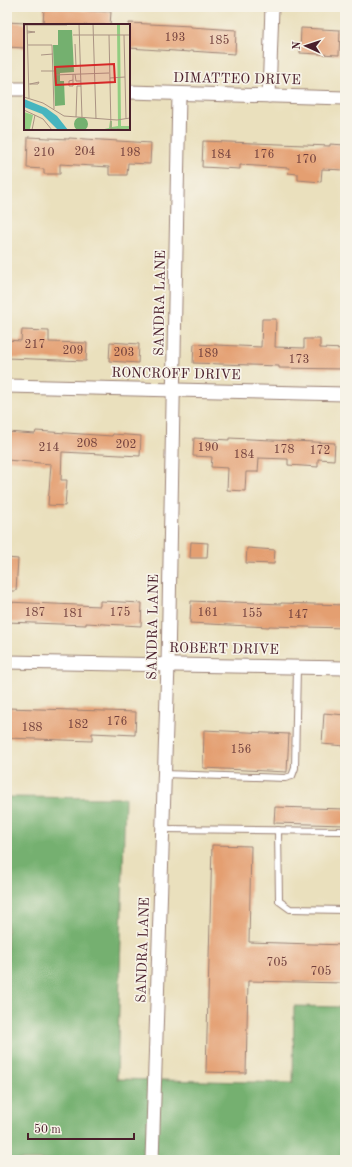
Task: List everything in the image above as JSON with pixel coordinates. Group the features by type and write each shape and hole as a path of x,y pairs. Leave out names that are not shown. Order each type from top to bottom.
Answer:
{"street":[{"path":"269,96 272,7"},
{"path":"7,89 24,89"},
{"name":"DIMATTEO DRIVE","path":"130,92 345,98"},
{"name":"SANDRA LANE","path":"152,1160 168,664 180,94"},
{"name":"RONCROFF DRIVE","path":"7,386 345,394"},
{"name":"ROBERT DRIVE","path":"7,662 345,668"}],"lane":[{"path":"164,774 285,778 292,776 295,768 297,667"},
{"path":"162,829 345,831"},
{"path":"278,830 279,901 290,909 345,910"}],"green space":[{"path":"7,797 125,798 117,1079 293,1083 294,1006 345,1007 345,1160 7,1160"}],"building":[{"path":"44,7 75,7 74,10 111,12 110,24 43,24"},
{"path":"7,22 25,23 24,48 7,47"},
{"path":"129,24 191,26 236,30 235,54 130,48"},
{"path":"301,28 340,30 339,55 300,53"},
{"path":"28,137 151,143 150,164 128,163 127,175 109,175 109,167 60,164 60,174 44,174 44,169 27,168"},
{"path":"203,141 330,146 330,144 345,145 345,170 322,169 321,182 298,180 298,174 288,173 289,168 240,165 240,169 202,167"},
{"path":"262,319 276,319 275,347 304,348 304,339 320,339 320,348 345,349 345,369 279,368 279,366 193,363 194,344 261,347"},
{"path":"22,330 49,331 49,342 87,343 86,361 7,358 7,340 21,341"},
{"path":"110,342 139,344 138,363 109,361"},
{"path":"36,431 112,436 113,434 141,436 140,456 62,452 61,480 67,480 65,506 48,505 51,464 7,460 7,432 35,434"},
{"path":"194,438 229,440 229,438 335,443 334,460 318,459 318,467 288,465 288,459 259,458 258,472 246,472 245,491 227,490 228,468 211,467 212,457 193,456"},
{"path":"191,542 208,543 207,558 190,558"},
{"path":"247,548 275,550 274,564 246,563"},
{"path":"7,558 18,559 16,591 7,591"},
{"path":"100,601 142,603 141,626 86,623 86,625 7,622 7,602 100,606"},
{"path":"191,601 345,605 345,628 269,627 190,623"},
{"path":"7,708 136,712 135,735 92,733 92,741 7,738"},
{"path":"324,713 345,715 345,746 322,744"},
{"path":"204,730 289,734 287,772 203,768"},
{"path":"275,807 345,809 345,825 274,823"},
{"path":"212,845 251,846 249,942 345,945 345,983 248,981 246,1073 206,1072"}]}
